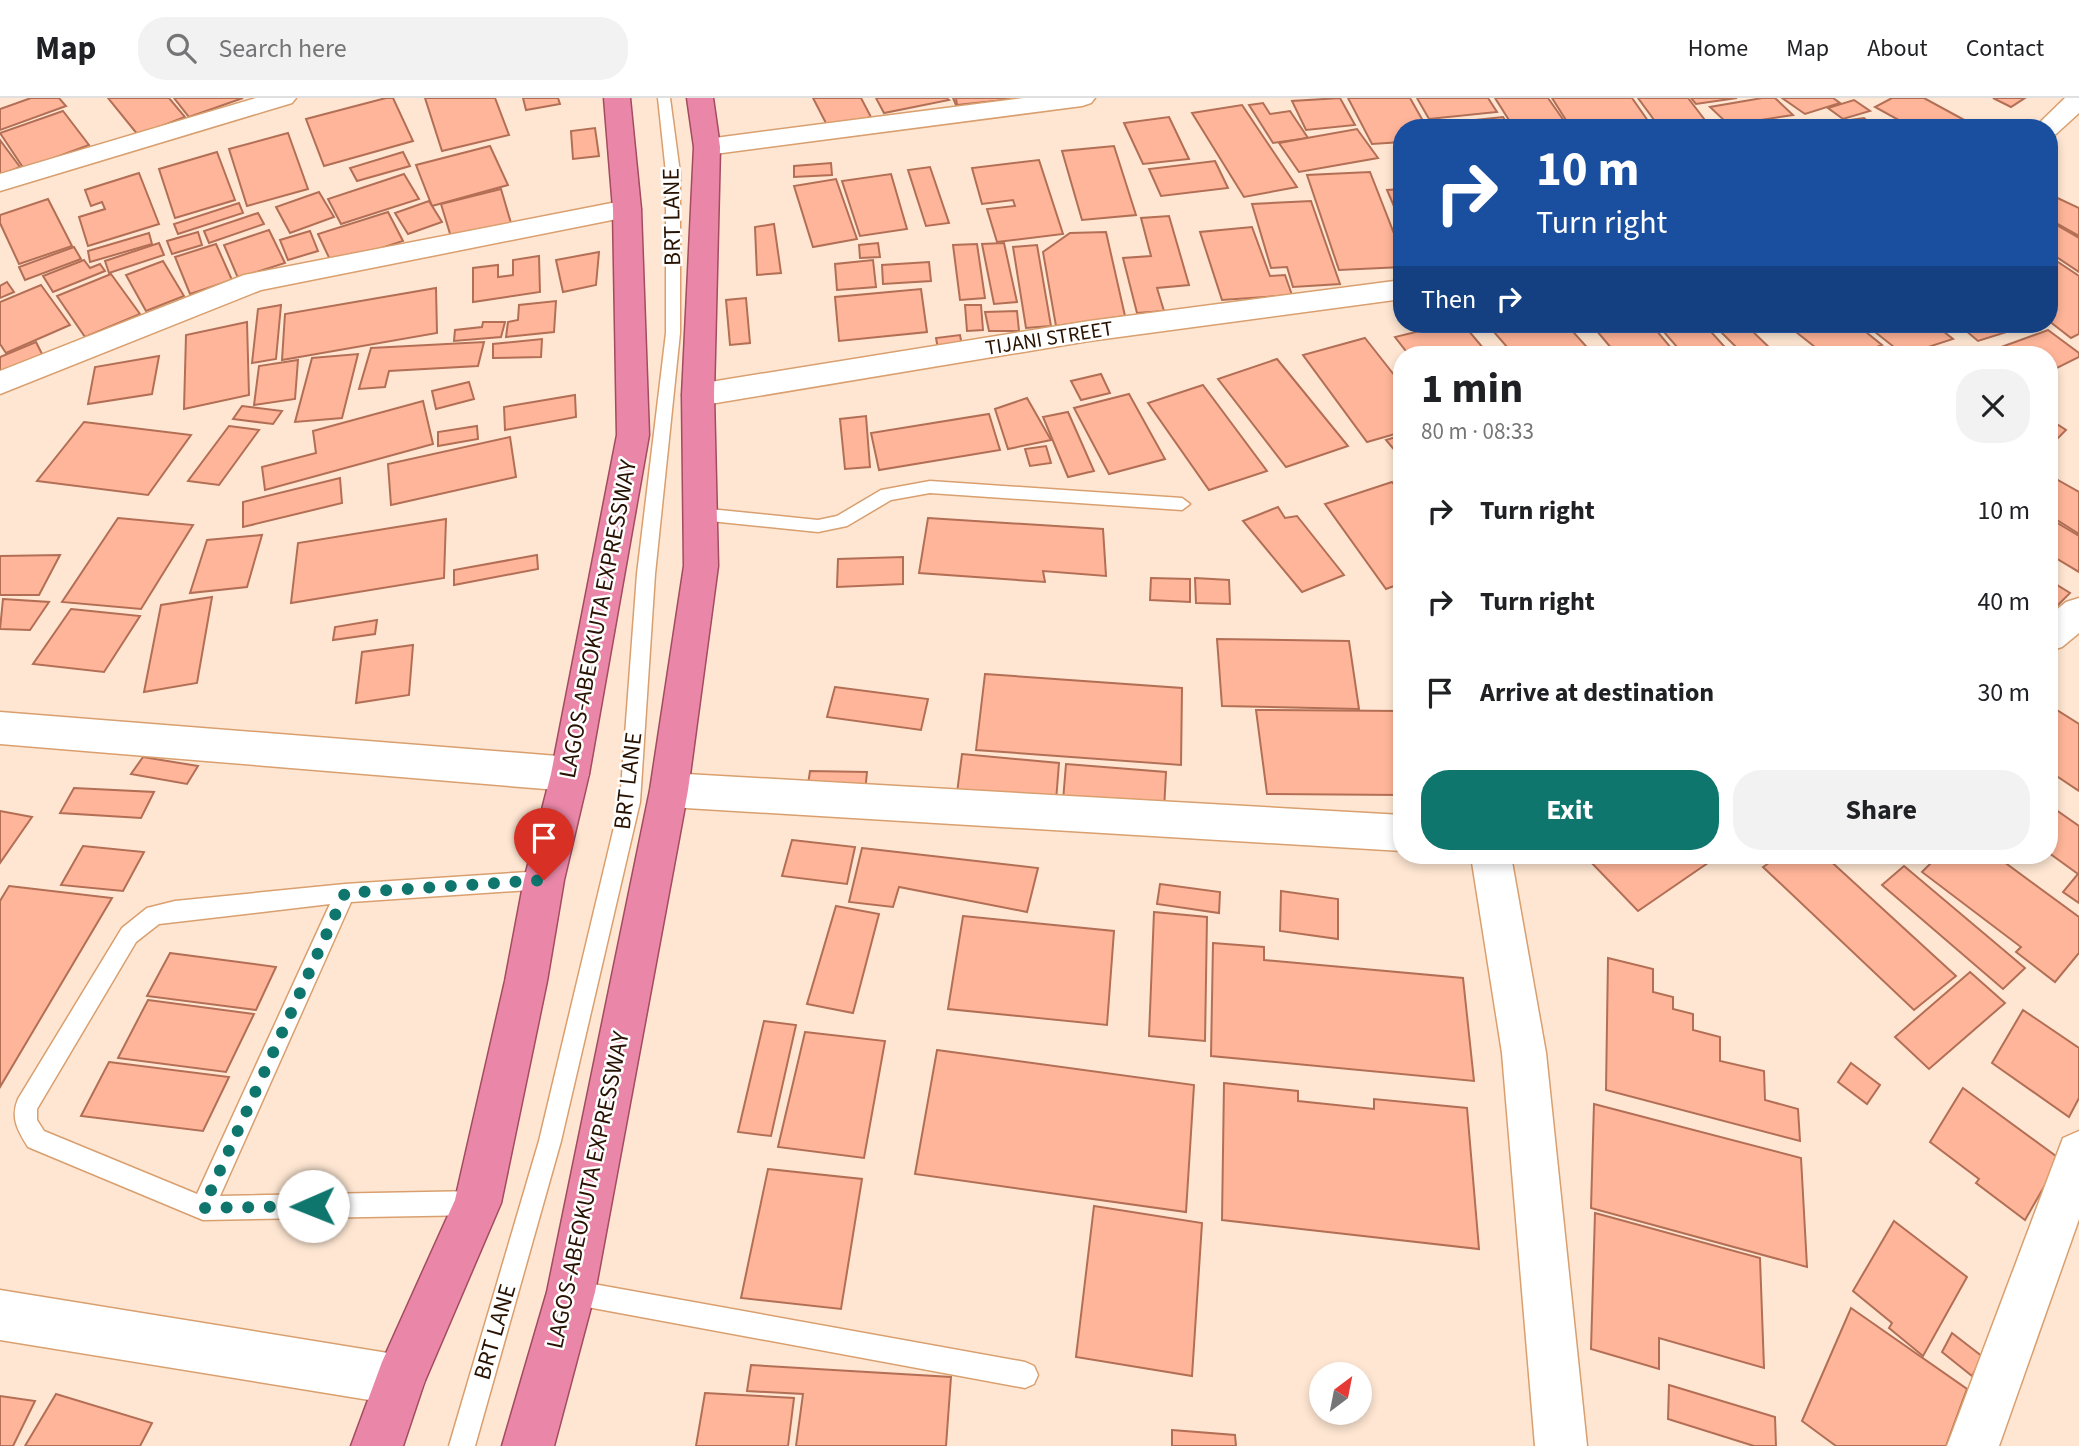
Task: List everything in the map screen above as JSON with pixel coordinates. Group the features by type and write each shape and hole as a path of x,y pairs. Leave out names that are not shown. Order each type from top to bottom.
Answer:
{"highway":[{"name":"LAGOS-ABEOKUTA EXPRESSWAY","path":"377,1446 400,1380 478,1203 526,981 544,880 570,775 633,435 627,209 617,98"},
{"name":"LAGOS-ABEOKUTA EXPRESSWAY","path":"528,1446 571,1292 669,790 701,566 698,395 707,147 700,98"}],"street":[{"path":"0,183 283,98"},
{"path":"707,147 1082,98"},
{"path":"2057,119 2079,99"},
{"path":"0,383 254,282 627,209"},
{"name":"TIJANI STREET","path":"698,395 1089,331 1393,290"},
{"path":"2058,630 2079,612"},
{"path":"0,728 570,775"},
{"path":"669,790 1393,832"},
{"path":"1492,864 1524,1053 1561,1446"},
{"path":"1973,1446 2072,1167 2079,1154"},
{"path":"0,1315 400,1380"}],"lane":[{"name":"BRT LANE","path":"462,1446 550,1141 630,802 646,574 673,333 673,173 664,98"},
{"path":"700,514 818,526 841,522 887,494 930,486 1182,504"},
{"path":"478,1203 203,1208 36,1139 26,1122 26,1107 129,935 155,915 345,893 544,880"},
{"path":"203,1208 345,893"},
{"path":"571,1292 1025,1375"}],"building":[{"path":"31,98 59,98 66,106 0,130 0,109"},
{"path":"108,98 169,98 185,117 138,135"},
{"path":"174,98 243,98 189,117"},
{"path":"393,98 413,141 324,166 306,119"},
{"path":"425,98 495,98 509,135 442,151"},
{"path":"523,98 558,98 560,104 526,110"},
{"path":"813,98 861,98 871,117 828,127"},
{"path":"876,98 947,98 949,100 884,113"},
{"path":"953,98 1035,98 959,112"},
{"path":"956,98 1023,98 957,105"},
{"path":"1340,98 1355,125 1306,130 1292,101"},
{"path":"1348,98 1410,98 1422,119 1393,119 1393,143 1372,144"},
{"path":"1417,98 1488,98 1497,112 1429,119"},
{"path":"1495,98 1548,98 1563,119 1508,119"},
{"path":"1552,98 1632,98 1647,119 1565,119"},
{"path":"1638,98 1688,98 1704,119 1653,119"},
{"path":"1691,98 1737,98 1696,104"},
{"path":"1775,98 1793,115 1767,119 1723,119 1710,107"},
{"path":"1782,98 1833,98 1840,103 1805,114"},
{"path":"1892,98 1924,98 1962,119 1897,119 1875,107"},
{"path":"1993,98 2025,98 2011,107"},
{"path":"1854,100 1870,111 1843,119 1828,108"},
{"path":"1263,103 1270,114 1290,111 1308,138 1273,143 1249,105"},
{"path":"1242,105 1297,187 1244,197 1192,113"},
{"path":"63,111 89,145 24,169 0,133"},
{"path":"1169,117 1189,159 1143,164 1124,123"},
{"path":"595,128 599,156 573,159 571,131"},
{"path":"1357,129 1378,158 1299,172 1279,143"},
{"path":"288,133 308,189 247,206 229,149"},
{"path":"0,140 20,167 0,175"},
{"path":"490,146 508,185 432,206 416,165"},
{"path":"1114,146 1136,215 1082,220 1062,151"},
{"path":"217,152 235,200 175,218 159,169"},
{"path":"403,152 410,166 357,181 350,168"},
{"path":"1039,160 1063,234 997,242 987,209 1015,206 1013,200 982,204 972,168"},
{"path":"1215,161 1228,188 1161,196 1149,169"},
{"path":"831,163 832,175 794,177 794,166"},
{"path":"930,167 949,223 926,226 908,170"},
{"path":"1370,172 1393,231 1393,267 1339,270 1307,175"},
{"path":"139,173 159,224 88,246 79,217 105,209 102,202 91,206 85,190"},
{"path":"404,174 419,199 341,224 328,199"},
{"path":"891,174 907,229 860,236 842,181"},
{"path":"836,179 857,239 813,247 794,186"},
{"path":"501,189 511,223 451,237 441,204"},
{"path":"1387,190 1393,190 1393,204"},
{"path":"319,192 334,217 290,233 276,207"},
{"path":"2058,198 2079,208 2079,236 2058,224"},
{"path":"48,199 72,246 19,264 0,223 0,215"},
{"path":"429,201 442,222 408,234 395,213"},
{"path":"1311,201 1340,284 1293,287 1287,267 1271,268 1252,204"},
{"path":"239,203 243,213 178,234 174,224"},
{"path":"388,212 403,241 332,264 318,234"},
{"path":"258,213 264,224 209,243 204,231"},
{"path":"1169,216 1189,285 1157,288 1164,311 1137,313 1123,258 1151,256 1141,218"},
{"path":"774,224 781,273 757,275 755,227"},
{"path":"2058,226 2079,238 2079,272 2058,258"},
{"path":"1252,227 1270,276 1285,275 1292,295 1222,300 1200,232"},
{"path":"269,230 285,263 238,278 224,245"},
{"path":"310,231 318,251 288,260 280,240"},
{"path":"198,232 202,245 172,254 167,241"},
{"path":"1106,232 1125,316 1056,326 1043,252 1070,233"},
{"path":"149,233 152,244 90,262 88,251"},
{"path":"159,243 164,255 109,273 105,261"},
{"path":"878,243 880,257 860,258 859,245"},
{"path":"1004,243 1017,302 994,304 982,244"},
{"path":"216,244 232,280 190,294 175,257"},
{"path":"977,244 985,298 960,300 953,245"},
{"path":"1037,245 1051,326 1026,328 1013,247"},
{"path":"74,247 81,259 25,280 19,267"},
{"path":"599,252 596,285 563,292 556,260"},
{"path":"539,256 540,292 473,302 473,268 498,265 498,277 513,275 513,260"},
{"path":"84,260 90,268 100,264 105,271 53,292 43,276"},
{"path":"873,260 876,287 837,290 835,264"},
{"path":"163,261 184,296 146,311 126,275"},
{"path":"929,262 931,281 883,284 882,265"},
{"path":"2058,262 2079,276 2079,334 2071,338 2058,328"},
{"path":"111,274 140,314 85,337 57,296"},
{"path":"7,282 14,292 0,298 0,286"},
{"path":"41,285 70,325 6,353 0,344 0,302"},
{"path":"436,288 437,333 282,360 285,314"},
{"path":"921,289 927,332 839,341 835,297"},
{"path":"746,298 750,343 730,345 726,300"},
{"path":"556,301 554,332 506,337 508,322 518,320 519,305"},
{"path":"281,305 276,359 252,363 258,309"},
{"path":"965,305 981,305 983,330 967,331"},
{"path":"1017,311 1019,331 989,331 985,312"},
{"path":"247,322 249,395 184,409 186,335"},
{"path":"483,322 505,322 501,337 454,341 455,330 482,327"},
{"path":"1411,333 1471,333 1481,346 1402,346 1395,337"},
{"path":"1495,333 1574,333 1586,346 1506,346"},
{"path":"1599,333 1659,333 1669,346 1609,346"},
{"path":"1665,333 1712,333 1724,346 1676,346"},
{"path":"1722,333 1754,333 1768,346 1735,346"},
{"path":"1797,333 1867,333 1882,345 1879,346 1814,346"},
{"path":"1876,333 1945,333 1953,339 1932,346 1893,346"},
{"path":"1969,333 2003,333 1978,341"},
{"path":"2040,333 2052,333 2079,353 2079,357 2058,368 2058,346 2004,346"},
{"path":"960,335 962,346 938,349 936,338"},
{"path":"1365,338 1393,374 1393,435 1367,442 1303,355"},
{"path":"542,339 541,357 493,358 493,344"},
{"path":"36,342 45,360 0,379 0,357"},
{"path":"484,342 478,366 389,371 385,387 359,389 371,348"},
{"path":"358,354 342,418 295,422 312,358"},
{"path":"159,356 152,394 88,404 95,367"},
{"path":"1277,359 1348,446 1286,467 1218,379"},
{"path":"298,360 295,399 254,405 259,366"},
{"path":"1101,374 1110,393 1081,400 1071,381"},
{"path":"469,382 474,399 436,409 432,391"},
{"path":"1203,385 1267,471 1209,490 1148,403"},
{"path":"1129,394 1165,459 1109,474 1074,408"},
{"path":"575,395 576,417 505,430 504,407"},
{"path":"1027,398 1051,440 1008,449 995,409"},
{"path":"423,401 433,444 265,490 262,467 316,453 313,431"},
{"path":"242,406 282,411 273,424 233,419"},
{"path":"1068,412 1094,471 1068,477 1043,417"},
{"path":"989,414 1000,450 879,470 871,433"},
{"path":"866,416 870,467 845,469 840,419"},
{"path":"84,422 191,435 148,495 37,481"},
{"path":"2058,425 2066,430 2058,438"},
{"path":"229,426 259,430 219,485 188,481"},
{"path":"477,426 478,439 438,446 438,432"},
{"path":"510,437 516,477 391,505 388,464"},
{"path":"1393,438 1393,448 1386,440"},
{"path":"1046,446 1051,463 1030,466 1025,449"},
{"path":"340,478 342,503 243,527 243,502"},
{"path":"2058,480 2079,492 2079,534 2058,521"},
{"path":"1392,482 1393,586 1386,589 1325,504"},
{"path":"1278,507 1285,518 1297,516 1344,575 1302,592 1243,521"},
{"path":"118,518 193,525 141,609 62,602"},
{"path":"928,518 1103,529 1106,576 1043,571 1045,582 919,573"},
{"path":"446,519 444,578 291,603 298,543"},
{"path":"2058,523 2079,536 2079,572 2058,559"},
{"path":"262,535 247,587 190,593 207,540"},
{"path":"60,555 39,595 0,595 0,556"},
{"path":"537,555 538,569 454,585 454,570"},
{"path":"903,557 903,584 837,587 838,559"},
{"path":"1151,578 1190,579 1190,602 1150,600"},
{"path":"1195,578 1229,580 1230,604 1196,603"},
{"path":"2058,586 2070,593 2058,605"},
{"path":"212,597 197,683 144,692 161,605"},
{"path":"3,599 49,602 30,630 0,629"},
{"path":"71,609 140,616 104,672 33,664"},
{"path":"377,620 375,634 333,640 335,627"},
{"path":"1217,639 1349,641 1359,709 1222,706"},
{"path":"413,645 409,695 356,703 362,652"},
{"path":"985,674 1182,688 1181,765 976,750"},
{"path":"835,687 928,699 921,730 827,717"},
{"path":"1256,710 1393,711 1393,795 1267,794"},
{"path":"2058,711 2079,724 2079,791 2058,777"},
{"path":"962,754 1059,763 1056,801 957,793"},
{"path":"143,757 198,766 187,784 131,774"},
{"path":"1066,764 1166,772 1164,810 1063,801"},
{"path":"810,771 867,772 865,792 807,791"},
{"path":"74,788 154,792 141,818 60,813"},
{"path":"0,811 32,817 0,863"},
{"path":"2058,811 2079,826 2079,903 2063,892 2078,874 2058,860"},
{"path":"792,840 855,847 847,884 782,876"},
{"path":"83,846 144,852 123,891 61,885"},
{"path":"862,848 1038,868 1027,912 899,887 893,907 849,902"},
{"path":"1593,864 1706,864 1638,911"},
{"path":"1767,864 1834,864 1956,976 1914,1010 1763,867"},
{"path":"1930,864 2007,864 2079,917 2079,953 2055,982 2016,952 2021,947 1922,872"},
{"path":"1904,866 2025,968 2003,989 1882,885"},
{"path":"1160,884 1220,892 1219,913 1157,904"},
{"path":"9,886 112,898 0,1087 0,901"},
{"path":"1281,891 1338,899 1338,939 1280,931"},
{"path":"836,906 879,914 853,1013 807,1004"},
{"path":"1154,912 1207,917 1205,1041 1149,1036"},
{"path":"963,916 1114,931 1107,1025 948,1009"},
{"path":"1213,943 1264,947 1264,960 1463,978 1474,1081 1211,1056"},
{"path":"170,953 276,967 256,1010 147,996"},
{"path":"1608,958 1653,969 1653,992 1673,997 1673,1009 1693,1014 1693,1030 1720,1037 1720,1061 1764,1071 1765,1100 1798,1109 1800,1141 1606,1090"},
{"path":"1970,972 2005,1003 1929,1069 1895,1037"},
{"path":"148,1000 254,1014 226,1072 118,1058"},
{"path":"2023,1010 2079,1048 2079,1098 2069,1117 1992,1063"},
{"path":"764,1021 796,1025 771,1136 738,1132"},
{"path":"805,1032 885,1041 864,1158 778,1147"},
{"path":"937,1050 1194,1085 1186,1212 915,1174"},
{"path":"109,1062 229,1077 203,1131 81,1116"},
{"path":"1851,1063 1880,1085 1867,1104 1838,1082"},
{"path":"1224,1083 1298,1091 1298,1101 1374,1109 1374,1099 1467,1108 1479,1249 1222,1220"},
{"path":"1963,1088 2060,1159 2025,1220 1976,1183 1979,1179 1930,1142"},
{"path":"1594,1104 1801,1158 1807,1267 1591,1208"},
{"path":"768,1169 862,1179 841,1309 741,1298"},
{"path":"1094,1206 1202,1223 1192,1376 1076,1357"},
{"path":"1595,1213 1760,1258 1764,1368 1659,1338 1659,1369 1591,1349"},
{"path":"1894,1221 1967,1277 1923,1356 1889,1328 1892,1323 1853,1291"},
{"path":"1851,1308 1967,1389 1946,1446 1836,1446 1802,1421"},
{"path":"1952,1333 1983,1357 1972,1376 1942,1352"},
{"path":"751,1365 951,1377 946,1446 796,1446 803,1394 747,1391"},
{"path":"1669,1385 1775,1417 1776,1446 1754,1446 1668,1419"},
{"path":"705,1393 794,1398 788,1446 696,1446"},
{"path":"56,1394 152,1423 140,1446 25,1446"},
{"path":"0,1396 35,1401 13,1446 0,1446"},
{"path":"1172,1430 1235,1435 1236,1446 1172,1446"}],"route":[{"path":"313,1206 203,1208 345,893 544,880"}]}
